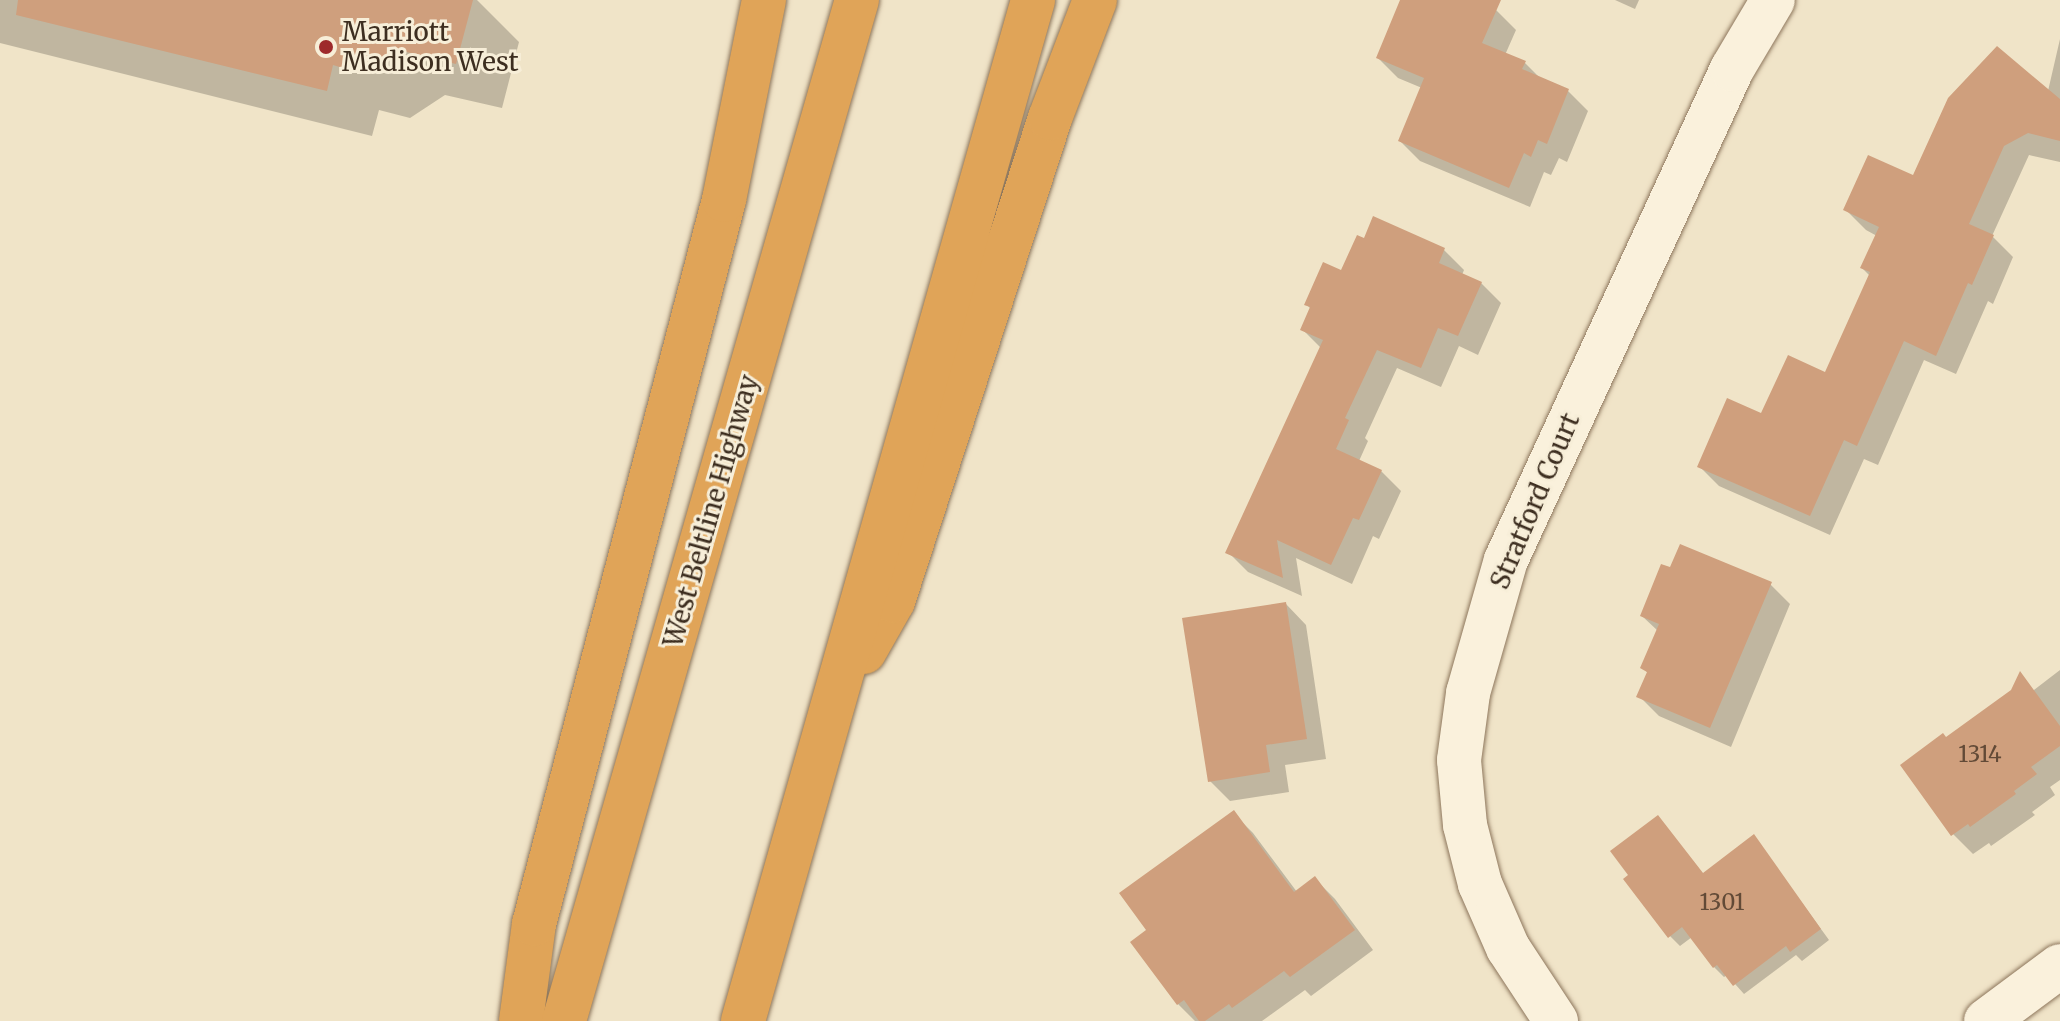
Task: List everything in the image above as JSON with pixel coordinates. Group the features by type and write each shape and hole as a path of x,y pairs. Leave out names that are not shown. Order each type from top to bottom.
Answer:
{"highway":[{"path":"521,1021 534,924 724,200 764,0"},
{"name":"West Beltline Highway","path":"564,1021 857,0"},
{"path":"743,1021 1033,0"},
{"path":"829,713 893,601 1050,118 1095,0"}],"street":[{"name":"Stratford Court","path":"1556,1021 1508,948 1480,884 1465,825 1459,760 1468,693 1506,560 1732,69 1773,0"},
{"path":"1986,1021 2060,966"}],"building":[{"name":"Marriott Madison West","path":"18,0 473,0 456,64 398,50 363,74 333,65 327,91 16,15"},
{"path":"1400,0 1501,0 1482,43 1526,61 1522,69 1569,89 1547,144 1538,140 1531,157 1524,153 1509,188 1398,141 1424,78 1376,58"},
{"path":"1997,46 2060,99 2060,141 2028,133 2004,146 1969,224 1994,235 1972,285 1968,283 1936,356 1904,341 1857,446 1844,440 1810,516 1697,467 1727,398 1761,413 1788,355 1825,372 1870,272 1860,268 1879,227 1843,210 1868,155 1913,175 1948,98"},
{"path":"1373,216 1445,248 1439,263 1482,282 1458,336 1438,328 1421,368 1377,350 1345,418 1349,420 1336,449 1382,470 1359,520 1353,518 1331,565 1277,540 1283,578 1225,553 1323,340 1300,330 1310,307 1304,305 1323,262 1341,270 1357,235 1364,238"},
{"path":"1680,544 1772,582 1710,728 1636,697 1647,672 1640,668 1659,624 1640,616 1661,564 1670,567"},
{"path":"1286,602 1307,739 1266,745 1270,772 1208,782 1182,618"},
{"path":"2020,671 2060,726 2060,746 2031,767 2037,774 2014,791 2016,794 1970,827 1968,824 1951,836 1900,765 1943,733 1946,737 2011,690"},
{"path":"1234,810 1294,892 1315,876 1355,930 1290,977 1284,971 1232,1008 1229,1004 1205,1021 1199,1021 1184,1000 1177,1005 1130,942 1146,930 1119,893"},
{"path":"1658,815 1703,873 1754,834 1821,929 1790,952 1786,946 1733,986 1717,965 1713,968 1682,927 1668,938 1623,879 1628,875 1610,851"}],"place":[{"name":"Marriott Madison West","path":"326,47"}]}
